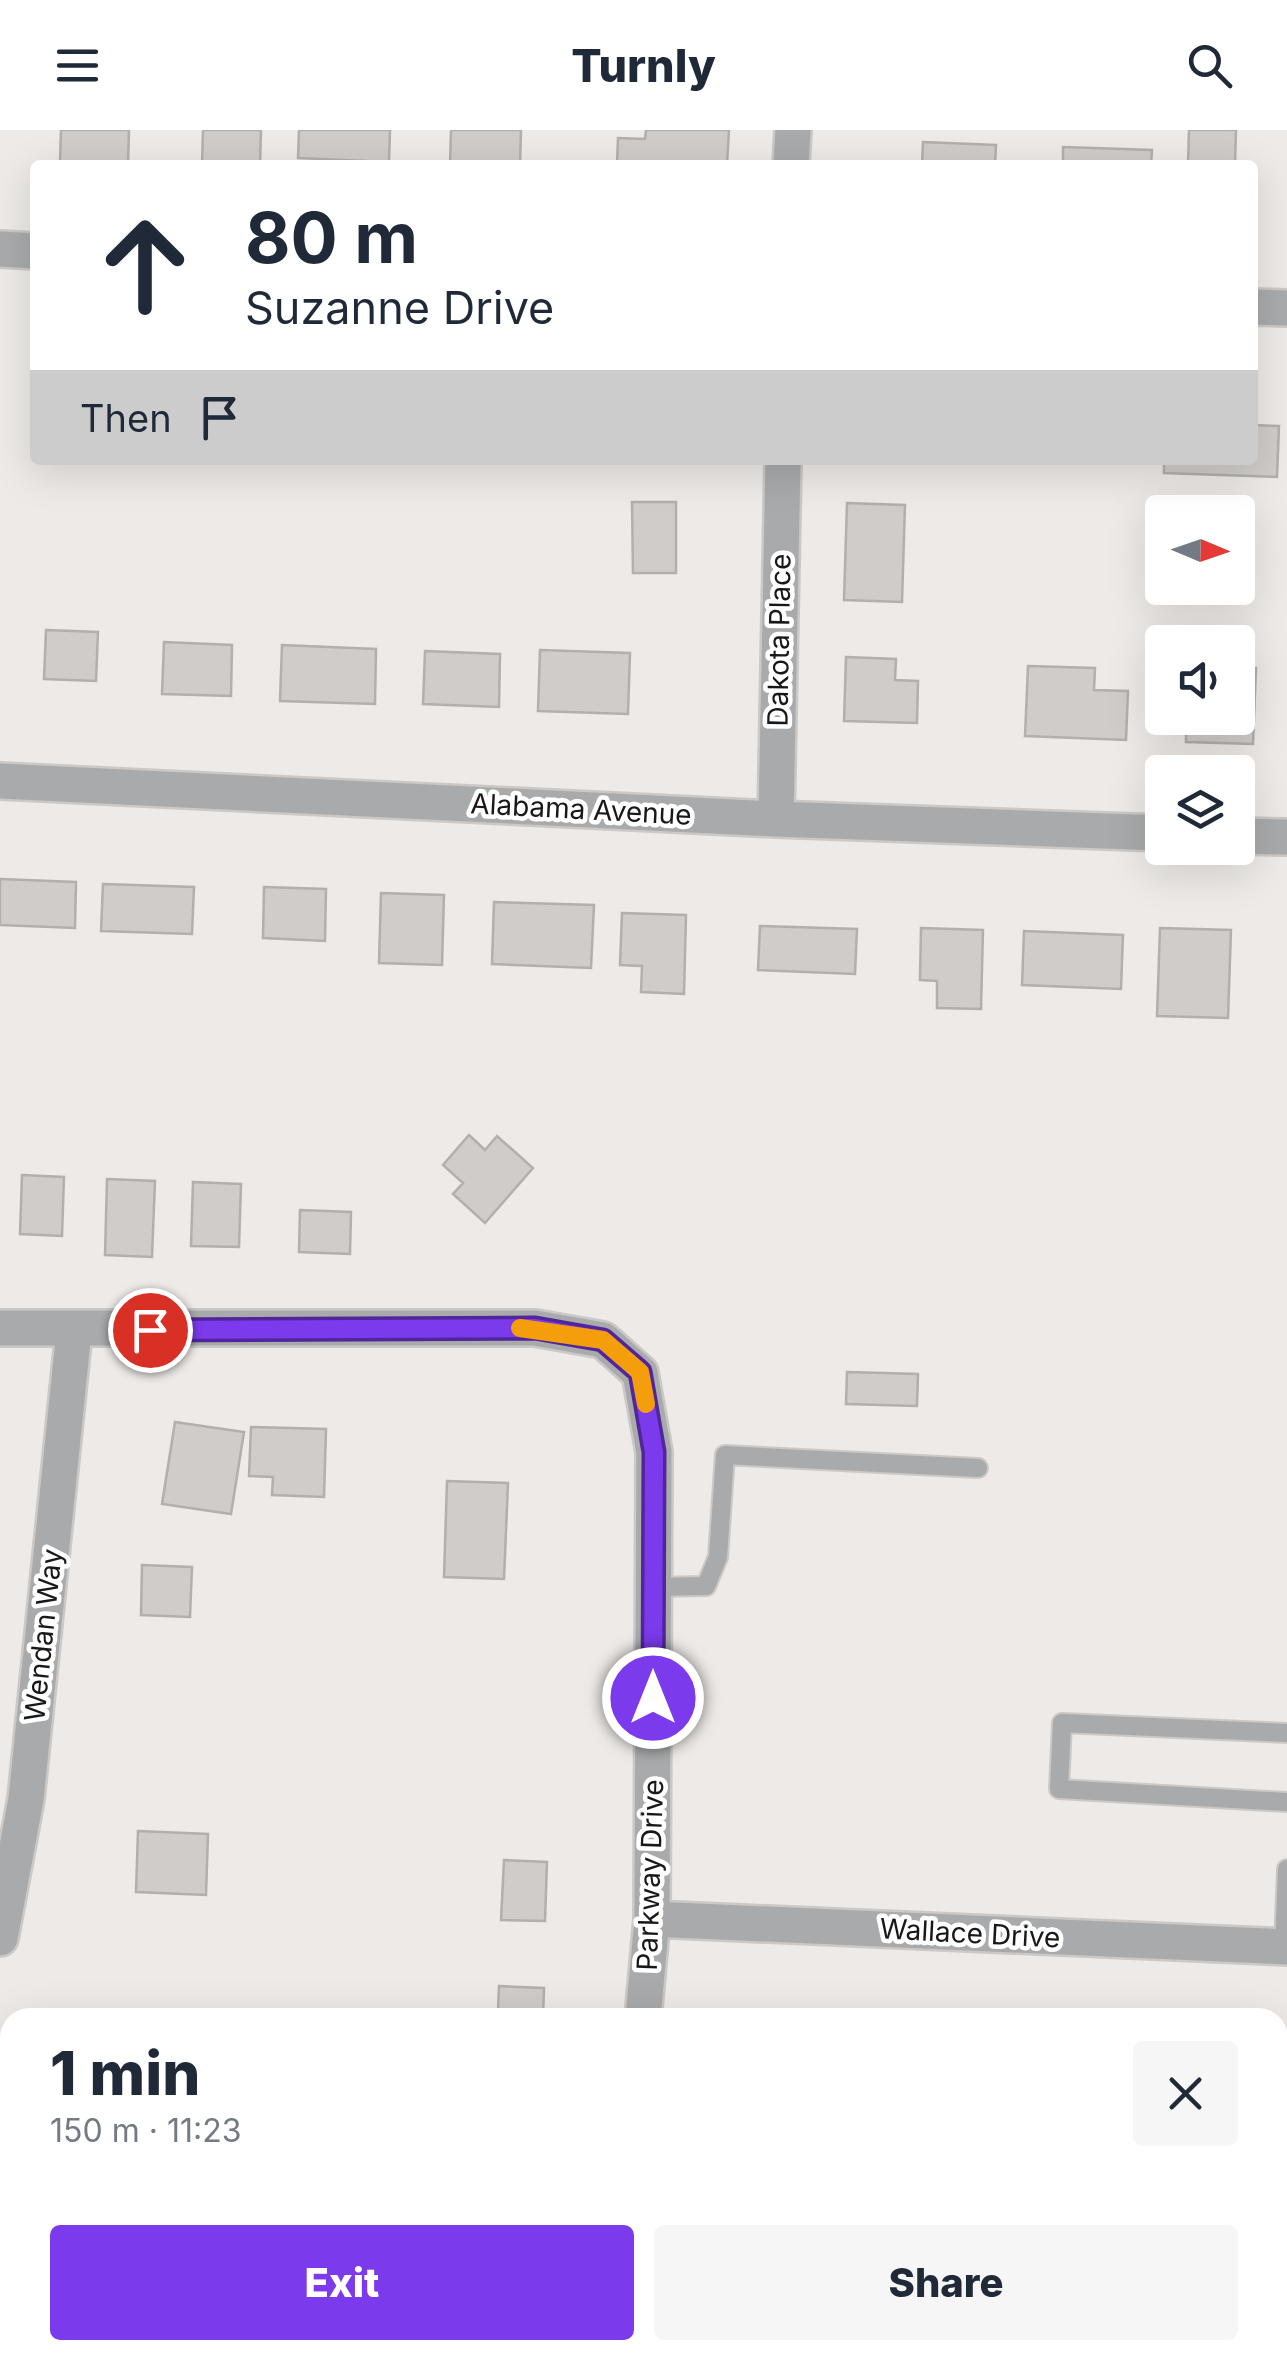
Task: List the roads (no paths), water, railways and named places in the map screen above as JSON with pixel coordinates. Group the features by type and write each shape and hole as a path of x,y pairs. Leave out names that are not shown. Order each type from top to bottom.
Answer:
{"street":[{"path":"792,160 793,130"},
{"path":"0,249 30,251"},
{"path":"1258,308 1287,308"},
{"name":"Dakota Place","path":"776,819 782,465"},
{"name":"Alabama Avenue","path":"0,781 776,819 1145,832"},
{"path":"1255,836 1287,837"},
{"name":"Parkway Drive","path":"0,1328 535,1328 603,1340 640,1372 654,1452 652,1919 644,2008"},
{"name":"Wendan Way","path":"0,1938 26,1799 74,1330"},
{"name":"Wallace Drive","path":"652,1919 1285,1947"}],"lane":[{"path":"654,1587 706,1586 718,1558 725,1455 978,1468"},
{"path":"1287,1733 1062,1723 1059,1789 1287,1802"},
{"path":"1285,1947 1287,1869"}]}
